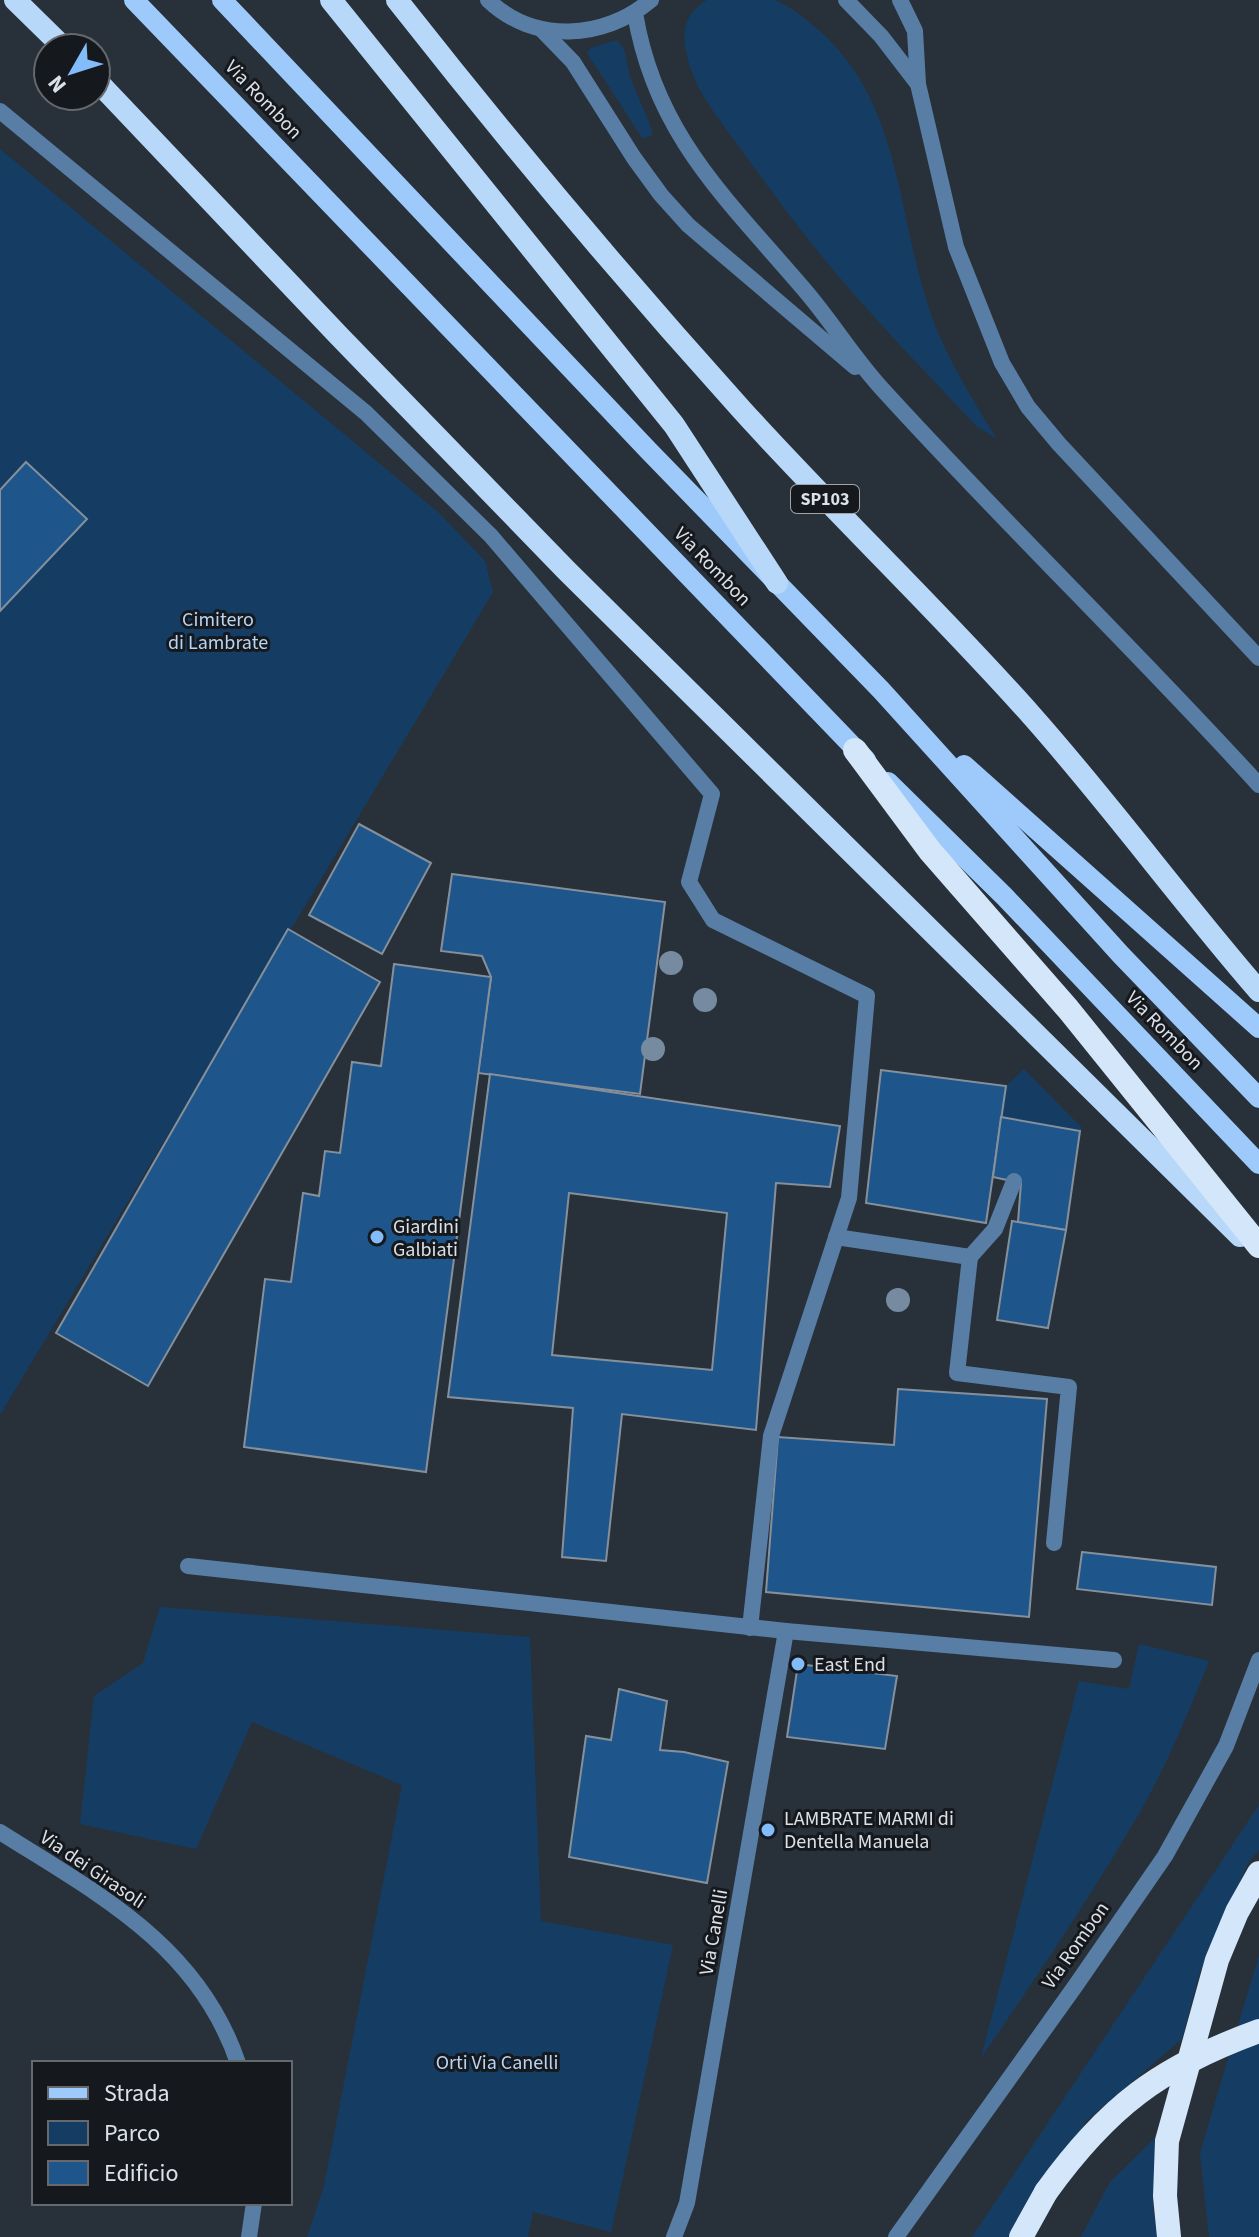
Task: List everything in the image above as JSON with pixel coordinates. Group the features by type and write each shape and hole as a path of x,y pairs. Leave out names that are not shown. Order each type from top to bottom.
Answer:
{"highway":[{"path":"15,0 48,32"},
{"path":"331,0 674,425 777,583"},
{"name":"SP103","path":"397,0 501,132 653,310 743,411 1030,713 1259,991"},
{"path":"112,97 567,571 1259,1255"},
{"path":"855,750 930,851 1068,1009 1259,1246"},
{"path":"1169,2237 1165,2196 1167,2141 1217,1960 1237,1912 1259,1873"},
{"path":"1021,2237 1046,2192 1096,2128 1127,2100 1196,2058 1259,2031"}],"main road":[{"name":"Via Rombon","path":"134,0 855,750 1005,897 1259,1164"},
{"name":"Via Rombon","path":"222,0 647,449 881,690 1121,955 1259,1098"},
{"path":"881,690 1259,1028"}],"street":[{"path":"488,0 518,21 541,29 569,32 594,30 617,23 651,0"},
{"path":"846,0 881,36 918,84"},
{"path":"900,0 915,31 918,84 956,247 1002,363 1028,407 1059,444 1259,658"},
{"path":"635,13 651,78 675,130 719,192 803,288 881,388 1259,785"},
{"path":"541,29 573,62 634,158 688,225 881,388"},
{"path":"0,111 366,413 491,536 712,794 689,882 713,920 867,996 849,1198 771,1436 750,1628"},
{"path":"1014,1181 995,1229 970,1257 957,1373 1069,1387 1054,1543"},
{"path":"836,1237 970,1257"},
{"path":"188,1566 750,1628 1114,1660"},
{"name":"Via Canelli","path":"674,2237 687,2203 786,1631"},
{"name":"Via Rombon","path":"896,2237 1165,1856 1226,1746 1259,1660"},
{"name":"Via dei Girasoli","path":"0,1832 124,1911 172,1953 207,1998 237,2061"},
{"path":"249,2237 254,2205"}],"green space":[{"path":"707,0 779,2 815,27 844,57 866,90 894,164 921,282 933,320 954,366 996,438 977,427 840,278 778,200 707,102 693,75 684,38 688,19"},
{"path":"618,41 624,49 630,77 652,130 652,135 643,139 587,53 591,48"},
{"name":"Cimitero di Lambrate","path":"0,149 438,512 485,561 493,592 0,1415"},
{"path":"1024,1069 1082,1128 1080,1131 1001,1117 1006,1086"},
{"name":"Orti Via Canelli","path":"160,1607 530,1637 541,1921 673,1945 611,2232 533,2212 528,2237 307,2237 324,2186 402,1785 252,1722 196,1849 80,1824 94,1696 143,1663"},
{"path":"1139,1644 1209,1661 1158,1779 1137,1817 1081,1908 981,2058 1079,1681 1129,1689"},
{"path":"1259,1805 1259,1850 1248,1863 1199,1975 1182,2039 1086,2121 1014,2237 972,2237"},
{"path":"1259,1955 1259,2237 1209,2237 1200,2153"},
{"path":"1157,2136 1153,2207 1157,2237 1081,2237 1110,2182"}],"building":[{"path":"26,462 87,519 0,611 0,490"},
{"path":"359,824 431,863 382,954 309,915"},
{"path":"452,874 665,902 640,1094 478,1073 491,977 482,956 441,951"},
{"path":"288,929 380,982 148,1386 56,1333"},
{"name":"Giardini Galbiati","path":"394,964 491,977 426,1472 244,1447 265,1279 291,1282 303,1193 319,1196 325,1151 340,1153 352,1062 381,1066"},
{"path":"881,1070 1006,1086 986,1223 866,1203"},
{"path":"490,1074 840,1126 830,1187 776,1183 756,1430 622,1414 606,1561 562,1557 573,1408 448,1397","holes":["569,1193 727,1213 712,1370 552,1355"]},
{"path":"1001,1117 1080,1131 1066,1230 1018,1222 1021,1183 993,1177"},
{"path":"1012,1221 1066,1230 1048,1328 997,1320"},
{"path":"898,1389 1047,1399 1029,1617 766,1592 778,1437 894,1445"},
{"path":"1082,1552 1216,1567 1212,1605 1077,1589"},
{"path":"798,1664 897,1676 885,1749 787,1737"},
{"path":"619,1689 667,1701 660,1750 728,1762 707,1883 569,1857 586,1736 611,1740"}],"place":[{"name":"Giardini Galbiati","path":"377,1237"},
{"name":"East End","path":"798,1664"},
{"name":"LAMBRATE MARMI di Dentella Manuela","path":"768,1830"}]}
